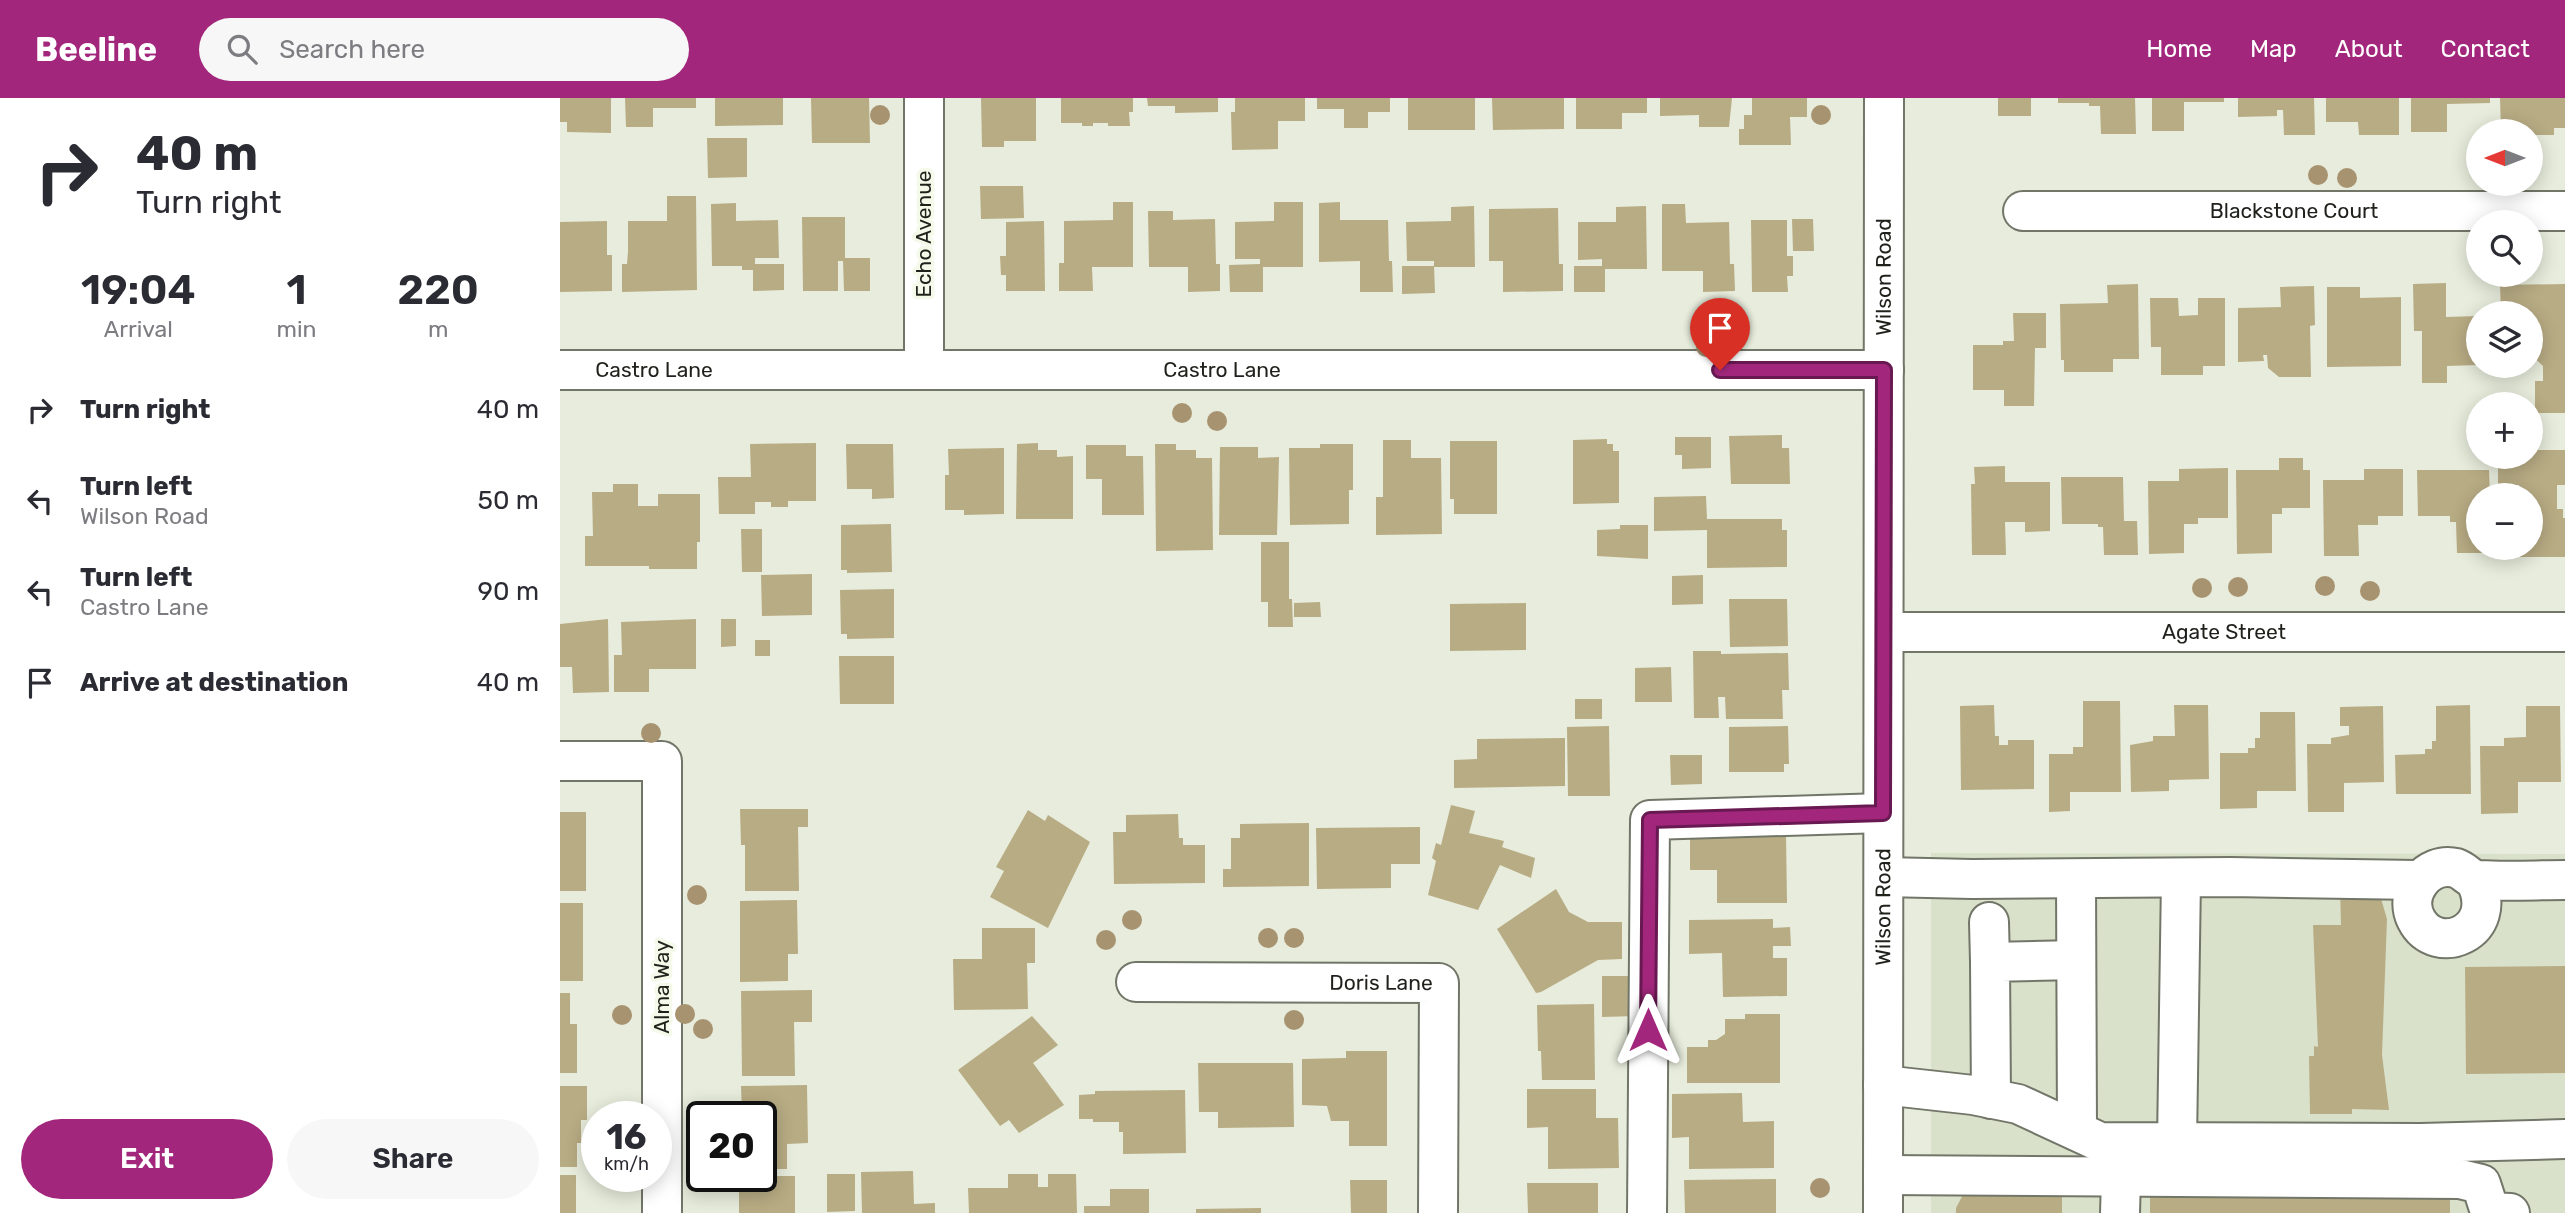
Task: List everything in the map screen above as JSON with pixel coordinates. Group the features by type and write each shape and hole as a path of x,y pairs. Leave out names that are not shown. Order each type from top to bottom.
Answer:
{"street":[{"name":"Echo Avenue","path":"924,98 924,370"},
{"name":"Wilson Road","path":"1883,1213 1884,98"},
{"name":"Blackstone Court","path":"2023,211 2565,211"},
{"name":"Castro Lane","path":"560,370 1884,370"},
{"name":"Agate Street","path":"1884,632 2565,632"},
{"name":"Alma Way","path":"560,761 662,761 662,1213"},
{"path":"1647,1213 1650,820 1883,813"},
{"path":"1884,877 2418,880 2445,867 2456,868 2475,880 2565,880"},
{"path":"2076,879 2077,1131"},
{"path":"2177,1142 2181,879"},
{"path":"2418,880 2413,896 2416,919 2433,936 2445,938 2457,937 2476,923 2483,901 2475,880"},
{"path":"1989,922 1991,1099"},
{"path":"1990,962 2076,960"},
{"name":"Doris Lane","path":"1136,982 1439,983 1438,1213"},
{"path":"1883,1085 2018,1104 2100,1142 2421,1143 2565,1139"},
{"path":"1883,1175 2120,1196 2460,1179 2481,1184 2490,1212 2510,1213"}],"shaded area":[{"path":"1931,853 2565,854 2565,1213 1931,1213"}],"building":[{"path":"560,98 611,98 611,133 567,132 567,122 560,122"},
{"path":"625,98 696,98 696,108 653,108 653,127 626,127"},
{"path":"715,98 783,98 783,125 715,126"},
{"path":"811,98 869,98 870,143 812,143"},
{"path":"981,98 1036,98 1036,141 1004,141 1004,147 982,147"},
{"path":"1061,98 1133,98 1133,112 1129,112 1130,126 1061,123"},
{"path":"1147,98 1218,98 1218,112 1175,113 1175,106 1148,106"},
{"path":"1235,98 1305,98 1305,121 1278,121 1278,149 1232,150 1231,112 1235,112"},
{"path":"1317,98 1390,98 1390,112 1368,112 1368,128 1344,128 1344,109 1317,109"},
{"path":"1408,98 1475,98 1475,130 1408,130"},
{"path":"1492,98 1564,98 1564,129 1493,130"},
{"path":"1576,98 1647,98 1647,113 1622,113 1622,129 1576,129"},
{"path":"1660,98 1732,98 1729,127 1699,127 1699,115 1660,116"},
{"path":"1752,98 1807,98 1807,117 1790,117 1791,145 1739,145 1739,129 1744,129 1744,115 1752,115"},
{"path":"1998,98 2031,98 2031,116 1998,116"},
{"path":"2058,98 2135,98 2136,134 2101,134 2100,106 2089,106 2089,103 2058,103"},
{"path":"2152,98 2224,98 2224,102 2184,102 2184,131 2152,131"},
{"path":"2238,98 2314,98 2315,135 2284,135 2283,110 2277,110 2277,116 2238,117"},
{"path":"2326,98 2399,98 2399,135 2359,135 2358,122 2326,122"},
{"path":"2411,98 2490,98 2490,103 2447,104 2447,132 2411,132"},
{"path":"2500,98 2565,98 2565,128 2554,128 2554,135 2543,135 2543,119 2501,119"},
{"path":"707,138 747,138 747,177 708,178"},
{"path":"980,186 1023,186 1024,218 981,219"},
{"path":"667,196 696,196 697,290 622,292 622,264 627,264 628,221 667,221"},
{"path":"1113,202 1133,202 1133,267 1092,267 1093,291 1059,291 1059,263 1064,263 1064,221 1113,220"},
{"path":"1274,202 1303,202 1303,267 1263,267 1263,292 1230,292 1229,265 1260,264 1260,259 1235,259 1235,222 1274,221"},
{"path":"1340,202 1340,220 1388,220 1393,292 1360,292 1360,261 1319,262 1319,203"},
{"path":"736,203 736,221 778,220 779,258 755,258 755,264 784,264 784,290 753,291 753,270 742,270 742,266 712,266 711,204"},
{"path":"1662,204 1685,204 1686,223 1729,222 1730,264 1734,264 1735,291 1703,292 1703,271 1662,271"},
{"path":"1474,206 1475,267 1434,267 1434,261 1407,261 1406,222 1451,221 1451,207"},
{"path":"1646,206 1647,269 1605,269 1605,292 1574,292 1574,266 1602,266 1602,259 1578,260 1578,222 1616,222 1616,207"},
{"path":"1558,208 1559,264 1563,264 1563,291 1503,292 1503,261 1489,261 1489,209"},
{"path":"1148,211 1173,211 1173,220 1215,219 1216,264 1220,264 1220,291 1188,292 1188,267 1149,267"},
{"path":"802,217 845,217 845,258 870,258 870,291 844,291 843,261 838,261 838,291 803,291"},
{"path":"1792,219 1813,219 1814,251 1793,251"},
{"path":"1751,220 1787,220 1787,256 1793,256 1793,276 1787,276 1788,292 1752,292"},
{"path":"607,221 607,255 612,255 612,291 560,292 560,222"},
{"path":"1044,221 1045,291 1006,291 1006,275 1001,275 1000,256 1006,256 1006,222"},
{"path":"1402,266 1434,266 1435,293 1402,294"},
{"path":"2446,283 2446,317 2466,316 2466,365 2447,366 2447,383 2422,383 2422,331 2414,331 2413,284"},
{"path":"2138,284 2139,359 2113,359 2113,372 2064,372 2064,360 2061,360 2060,304 2108,303 2107,285"},
{"path":"2543,284 2565,284 2565,413 2543,413 2543,392 2535,392 2535,381 2543,381 2543,301 2501,301 2500,287 2543,287"},
{"path":"2314,286 2315,325 2310,326 2311,377 2279,377 2268,368 2267,355 2263,355 2264,361 2238,362 2238,308 2281,307 2280,287"},
{"path":"2327,287 2360,287 2360,298 2401,297 2401,366 2327,367"},
{"path":"2150,298 2178,298 2179,316 2198,315 2198,298 2225,298 2225,366 2203,366 2203,375 2161,375 2161,347 2151,347"},
{"path":"2013,313 2046,313 2046,348 2035,348 2034,406 2004,406 2004,390 1973,390 1973,345 2003,345 2003,341 2014,341"},
{"path":"1782,435 1782,448 1789,448 1790,484 1731,484 1729,436"},
{"path":"1675,437 1711,437 1711,468 1682,469 1682,455 1675,455"},
{"path":"1607,439 1607,444 1613,444 1613,451 1619,451 1619,503 1573,504 1573,440"},
{"path":"1383,440 1411,440 1411,458 1441,458 1442,534 1376,535 1376,497 1383,497"},
{"path":"1450,441 1497,441 1497,514 1454,514 1454,499 1450,499"},
{"path":"816,443 816,501 788,501 788,507 771,507 771,502 755,502 755,514 719,514 718,477 751,477 750,444"},
{"path":"1038,443 1038,450 1057,450 1057,457 1073,456 1073,519 1016,519 1017,444"},
{"path":"846,444 893,444 894,498 872,499 872,489 847,489"},
{"path":"1155,444 1176,444 1176,450 1196,450 1196,458 1212,458 1213,550 1156,551"},
{"path":"1320,444 1353,444 1353,490 1349,490 1349,524 1290,525 1289,448 1320,448"},
{"path":"1086,445 1126,445 1126,456 1143,456 1144,515 1102,515 1102,479 1086,479"},
{"path":"1220,447 1258,447 1258,458 1279,457 1277,535 1219,535"},
{"path":"1004,448 1004,514 964,515 964,510 945,510 945,475 949,475 948,449"},
{"path":"2543,450 2565,450 2565,485 2557,485 2557,509 2563,509 2565,518 2565,557 2543,557 2543,483 2498,483 2498,469 2543,469"},
{"path":"2279,458 2303,458 2303,470 2310,470 2310,508 2282,508 2282,514 2272,514 2272,553 2237,554 2236,470 2279,470"},
{"path":"2005,466 2005,482 2050,482 2050,531 2025,532 2025,522 2005,522 2006,555 1972,555 1971,484 1975,484 1974,467"},
{"path":"2228,468 2228,518 2198,518 2198,524 2184,524 2184,553 2149,554 2148,481 2179,481 2179,469"},
{"path":"2364,469 2403,469 2403,516 2378,516 2378,525 2358,525 2359,556 2324,556 2323,480 2364,480"},
{"path":"2417,470 2489,470 2490,483 2466,483 2466,553 2457,553 2456,522 2450,522 2450,516 2418,516"},
{"path":"2061,477 2123,477 2124,521 2137,521 2138,555 2104,555 2103,527 2098,527 2098,524 2062,524"},
{"path":"613,484 638,484 638,506 658,506 658,494 700,494 697,569 585,566 585,536 593,536 592,492 613,492"},
{"path":"1706,496 1707,519 1782,519 1782,530 1787,530 1787,567 1707,568 1707,530 1654,531 1654,497"},
{"path":"891,524 892,572 847,573 847,570 841,570 841,525"},
{"path":"1620,525 1648,525 1648,559 1597,556 1597,530 1620,529"},
{"path":"741,529 762,529 762,572 742,572"},
{"path":"1261,542 1289,542 1289,599 1292,599 1293,627 1268,627 1268,602 1261,602"},
{"path":"812,574 812,615 762,616 761,575"},
{"path":"1703,575 1703,604 1672,605 1672,576"},
{"path":"894,589 894,638 847,639 847,634 841,634 840,590"},
{"path":"1729,599 1787,599 1788,646 1730,647"},
{"path":"1320,602 1321,617 1294,617 1294,603"},
{"path":"1526,603 1526,650 1450,651 1450,604"},
{"path":"608,619 609,692 573,693 572,667 560,667 560,624"},
{"path":"696,619 696,669 649,669 649,692 614,692 614,655 622,655 621,622"},
{"path":"721,619 736,619 736,646 721,647"},
{"path":"755,640 770,640 770,656 755,656"},
{"path":"1693,651 1721,651 1721,654 1788,653 1789,690 1782,690 1783,719 1726,719 1725,697 1718,697 1719,718 1694,718"},
{"path":"839,656 894,656 894,704 840,704"},
{"path":"1671,667 1672,702 1635,702 1635,668"},
{"path":"1575,699 1602,699 1602,719 1575,719"},
{"path":"2083,701 2120,701 2121,792 2070,792 2070,811 2049,812 2049,754 2073,754 2073,747 2083,747"},
{"path":"1994,705 1995,736 1999,736 1999,745 2008,745 2008,740 2034,740 2034,789 1961,790 1960,706"},
{"path":"2174,705 2208,705 2209,779 2169,780 2169,791 2131,792 2130,745 2153,741 2153,736 2175,736"},
{"path":"2470,705 2471,794 2396,794 2395,755 2425,754 2425,749 2432,749 2432,741 2436,741 2436,706"},
{"path":"2383,706 2384,782 2344,783 2344,812 2308,812 2307,744 2331,744 2331,738 2349,735 2349,726 2340,726 2340,707"},
{"path":"2526,706 2560,706 2561,782 2518,782 2518,813 2481,814 2480,746 2504,746 2504,738 2526,737"},
{"path":"2260,712 2295,712 2296,791 2257,791 2257,808 2220,809 2220,753 2248,753 2248,748 2255,748 2255,738 2260,738"},
{"path":"1609,726 1610,796 1568,796 1567,727"},
{"path":"1788,726 1789,764 1784,764 1784,772 1729,772 1729,727"},
{"path":"1565,738 1565,786 1454,788 1454,760 1477,759 1477,739"},
{"path":"1670,755 1702,755 1702,784 1671,785"},
{"path":"1451,805 1475,811 1469,833 1504,841 1502,847 1535,858 1531,878 1500,865 1478,910 1428,895 1436,861 1432,858 1436,843 1441,845"},
{"path":"740,809 808,809 808,827 798,827 799,891 745,891 745,845 741,845"},
{"path":"1028,810 1045,821 1048,815 1090,842 1048,928 990,897 1004,871 996,867"},
{"path":"560,812 586,812 586,891 560,891"},
{"path":"1178,814 1179,838 1183,838 1183,845 1205,845 1205,883 1114,884 1113,832 1126,832 1126,815"},
{"path":"1309,823 1309,886 1223,887 1223,869 1231,869 1231,838 1240,838 1240,824"},
{"path":"1420,827 1420,864 1391,864 1391,888 1317,889 1316,828"},
{"path":"1786,835 1787,903 1717,903 1717,870 1690,870 1690,836"},
{"path":"2377,885 2387,919 2382,1055 2389,1110 2352,1109 2352,1114 2310,1114 2309,1056 2314,1056 2314,1046 2318,1047 2313,925 2341,925 2340,886"},
{"path":"1556,889 1569,912 1588,922 1622,922 1622,959 1598,960 1536,993 1497,929"},
{"path":"797,900 798,954 788,954 788,981 740,982 740,901"},
{"path":"560,903 583,903 583,981 560,981"},
{"path":"1773,919 1773,928 1790,927 1791,946 1773,946 1773,958 1787,958 1787,996 1723,997 1722,953 1689,954 1689,920"},
{"path":"982,928 1035,928 1035,963 1027,963 1028,1009 954,1010 953,959 982,959"},
{"path":"2565,966 2565,1073 2466,1074 2465,967"},
{"path":"1602,976 1636,976 1637,1016 1602,1017"},
{"path":"812,990 812,1022 794,1022 795,1076 742,1076 741,991"},
{"path":"560,993 570,993 570,1024 577,1024 577,1073 560,1073"},
{"path":"1594,1004 1595,1080 1542,1080 1537,1005"},
{"path":"1745,1014 1780,1014 1780,1083 1687,1083 1687,1047 1708,1047 1708,1040 1716,1040 1725,1034 1725,1019 1745,1019"},
{"path":"1032,1016 1058,1045 1033,1063 1064,1105 1019,1133 1009,1120 1000,1126 958,1070"},
{"path":"1346,1051 1387,1051 1387,1146 1349,1146 1349,1121 1331,1121 1327,1106 1302,1105 1302,1059 1346,1058"},
{"path":"1198,1063 1293,1063 1294,1127 1218,1128 1218,1112 1199,1112"},
{"path":"807,1085 808,1143 787,1144 787,1169 777,1169 777,1101 742,1101 741,1086"},
{"path":"560,1086 587,1086 587,1101 581,1101 581,1143 577,1143 577,1167 560,1167"},
{"path":"1527,1089 1596,1089 1596,1118 1618,1118 1619,1168 1548,1169 1548,1127 1527,1128"},
{"path":"1185,1090 1186,1153 1123,1154 1123,1132 1119,1132 1119,1122 1079,1119 1079,1095 1095,1094 1095,1091"},
{"path":"1742,1093 1743,1122 1774,1121 1774,1168 1689,1169 1689,1137 1672,1138 1672,1094"},
{"path":"913,1171 914,1204 935,1203 935,1213 862,1213 861,1172"},
{"path":"827,1174 855,1174 855,1211 827,1212"},
{"path":"1008,1174 1038,1174 1038,1187 1048,1187 1048,1174 1076,1174 1077,1213 969,1213 968,1188 1008,1188"},
{"path":"560,1175 576,1175 576,1213 560,1213"},
{"path":"777,1176 795,1176 795,1213 739,1213 739,1192 777,1192"},
{"path":"1776,1179 1776,1213 1685,1213 1684,1180"},
{"path":"1350,1180 1387,1180 1387,1213 1351,1213"},
{"path":"1527,1183 1598,1183 1598,1213 1528,1213"},
{"path":"1969,1183 2062,1195 2062,1213 1956,1213"},
{"path":"2450,1187 2450,1213 2150,1213 2150,1190"},
{"path":"1110,1189 1149,1189 1149,1213 1084,1213 1084,1206 1110,1206"},
{"path":"1261,1208 1261,1213 1196,1213 1196,1209"}],"route":[{"path":"1648,1030 1650,820 1883,813 1884,370 1720,370"}]}
